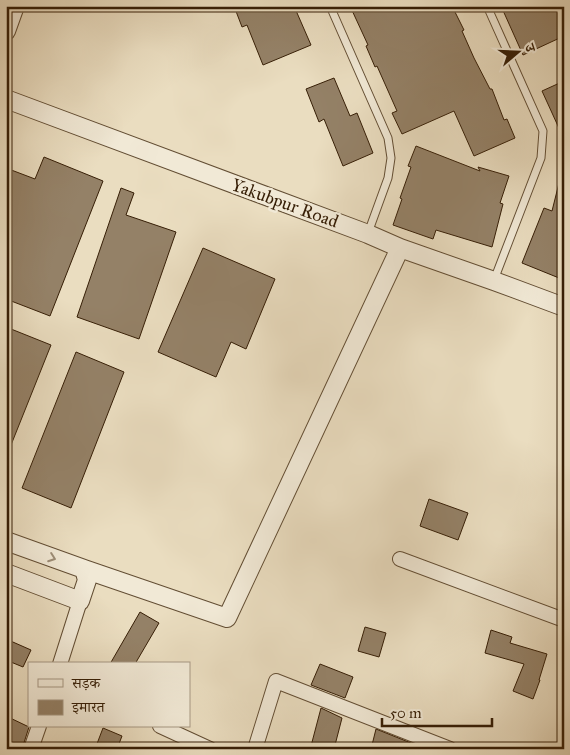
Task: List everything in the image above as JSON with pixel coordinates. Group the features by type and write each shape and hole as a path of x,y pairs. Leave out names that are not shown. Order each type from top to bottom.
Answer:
{"street":[{"path":"6,31 15,6"},
{"name":"Yakubpur Road","path":"6,99 368,234 400,248 564,307"},
{"path":"6,541 227,618 400,248"},
{"path":"400,559 564,620"},
{"path":"61,662 87,580 84,569"},
{"path":"6,574 80,601"},
{"path":"255,749 276,681 450,749"},
{"path":"31,749 38,728"},
{"path":"164,728 210,749"}],"lane":[{"path":"330,6 388,138 391,158 388,178 368,234"},
{"path":"486,6 543,131 541,158 494,281"}],"building":[{"path":"234,6 294,6 311,45 263,65 247,25 242,27"},
{"path":"350,6 452,6 464,30 462,31 474,58 490,89 492,89 504,120 507,119 515,138 474,156 454,111 402,134 392,113 397,111 377,66 375,67 366,46 368,45"},
{"path":"501,6 564,6 564,36 523,55"},
{"path":"334,78 350,116 357,113 373,153 343,166 324,119 319,122 306,89"},
{"path":"564,81 564,137 563,137 542,91"},
{"path":"416,146 480,171 478,167 509,176 500,203 503,204 492,247 436,230 433,239 393,225 411,167 408,166"},
{"path":"44,157 103,181 50,316 6,299 6,168 35,179"},
{"path":"559,183 564,184 564,280 522,263 544,208 552,211"},
{"path":"121,188 134,193 126,215 176,232 139,339 77,317"},
{"path":"203,248 275,279 246,349 231,342 216,377 158,352"},
{"path":"6,327 51,345 7,455 6,455"},
{"path":"76,352 124,372 71,508 22,488"},
{"path":"429,499 468,513 458,540 420,526"},
{"path":"140,612 159,623 136,662 111,662"},
{"path":"365,627 386,633 379,657 358,651"},
{"path":"491,630 512,637 510,643 547,654 533,699 513,691 524,664 485,653"},
{"path":"6,639 31,650 23,667 6,660"},
{"path":"320,664 353,677 345,698 311,685"},
{"path":"321,708 342,718 334,749 320,749 311,746"},
{"path":"6,716 29,728 22,749 6,749"},
{"path":"103,728 122,736 117,749 95,749"},
{"path":"376,729 421,747 421,749 371,749"}]}
